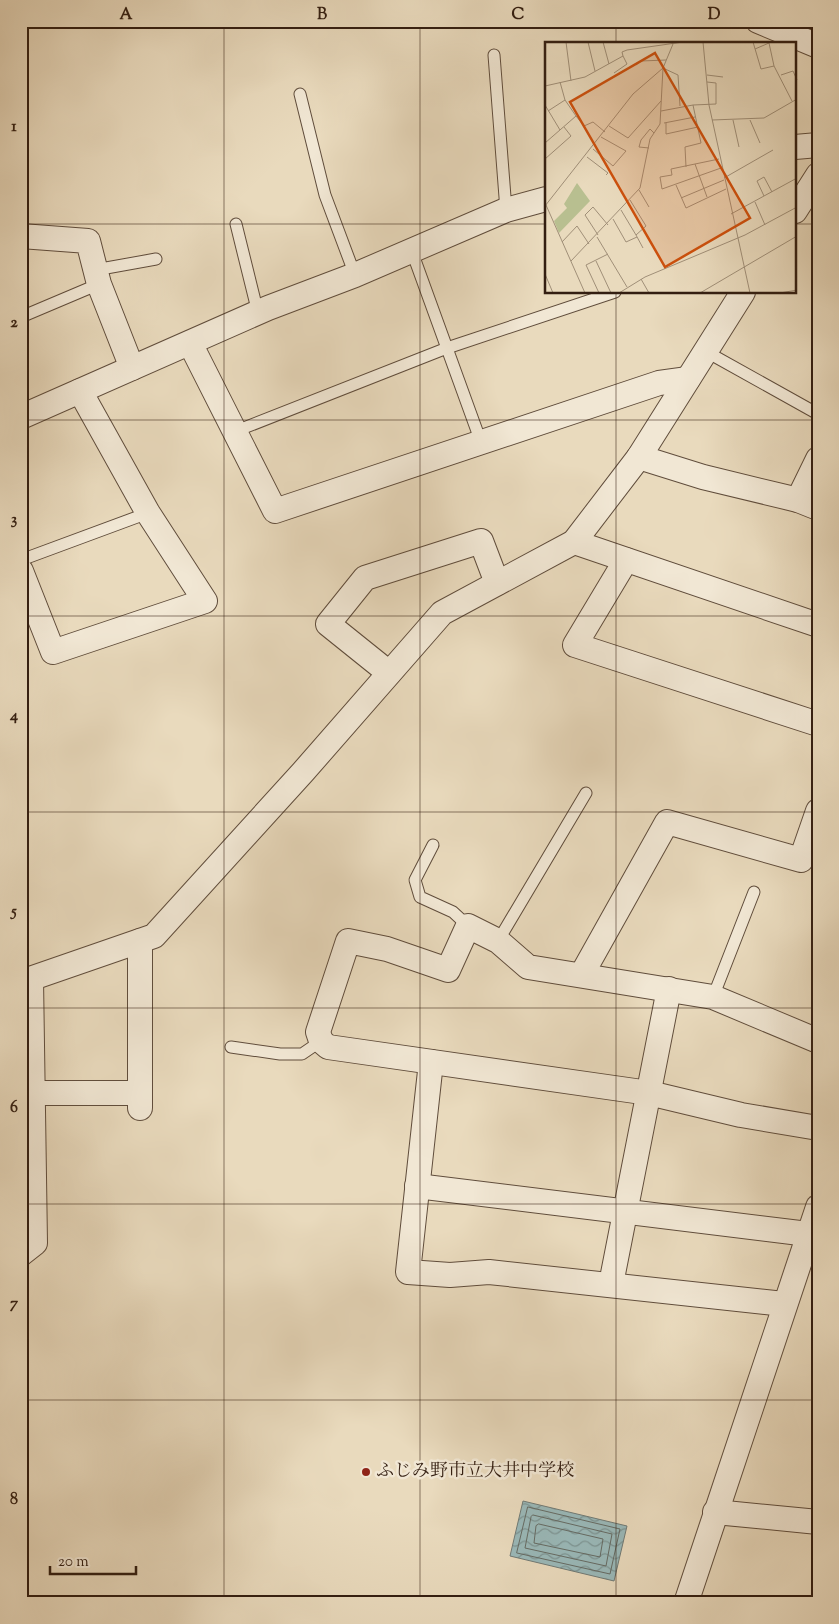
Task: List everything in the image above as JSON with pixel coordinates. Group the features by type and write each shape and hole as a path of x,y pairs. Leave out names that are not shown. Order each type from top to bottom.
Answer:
{"street":[{"path":"758,21 818,46"},
{"path":"796,147 818,145"},
{"path":"796,209 818,175"},
{"path":"21,417 258,313 355,275 506,210 545,199"},
{"path":"21,236 88,241 97,277 132,368"},
{"path":"21,1254 35,1243 32,1093 26,980 154,936 303,772 442,613 574,542 639,457 742,294"},
{"path":"190,343 275,511 658,383 688,379"},
{"path":"21,571 53,652 205,601 148,513 80,391"},
{"path":"639,457 703,477 808,504 818,459"},
{"path":"389,673 328,624 365,578 481,541 497,583"},
{"path":"574,542 818,625"},
{"path":"626,560 575,645 818,724"},
{"path":"582,974 667,822 801,860 818,811"},
{"path":"818,1041 713,997 528,966 498,941 468,926 448,970 387,950 348,940 318,1032 321,1041 328,1047 648,1094 741,1116 818,1128"},
{"path":"32,1093 140,1101 140,941"},
{"path":"611,1284 669,989"},
{"path":"431,1062 408,1272 450,1275 489,1272 784,1304"},
{"path":"417,1186 625,1212 815,1217 784,1304 686,1603"},
{"path":"715,1512 818,1522"}],"lane":[{"path":"494,55 506,210"},
{"path":"300,94 325,195 355,275"},
{"path":"236,224 258,313"},
{"path":"411,250 481,442"},
{"path":"21,317 97,277 156,259"},
{"path":"236,432 446,348 609,294"},
{"path":"705,351 818,414"},
{"path":"21,560 148,513"},
{"path":"498,941 586,793"},
{"path":"433,845 415,880 420,897 453,912 468,926"},
{"path":"713,997 754,892"},
{"path":"230,1047 280,1054 302,1054 321,1041"}],"water":[{"path":"523,1501 627,1526 614,1581 510,1556"}],"place":[{"name":"ふじみ野市立大井中学校","path":"366,1472"}]}
